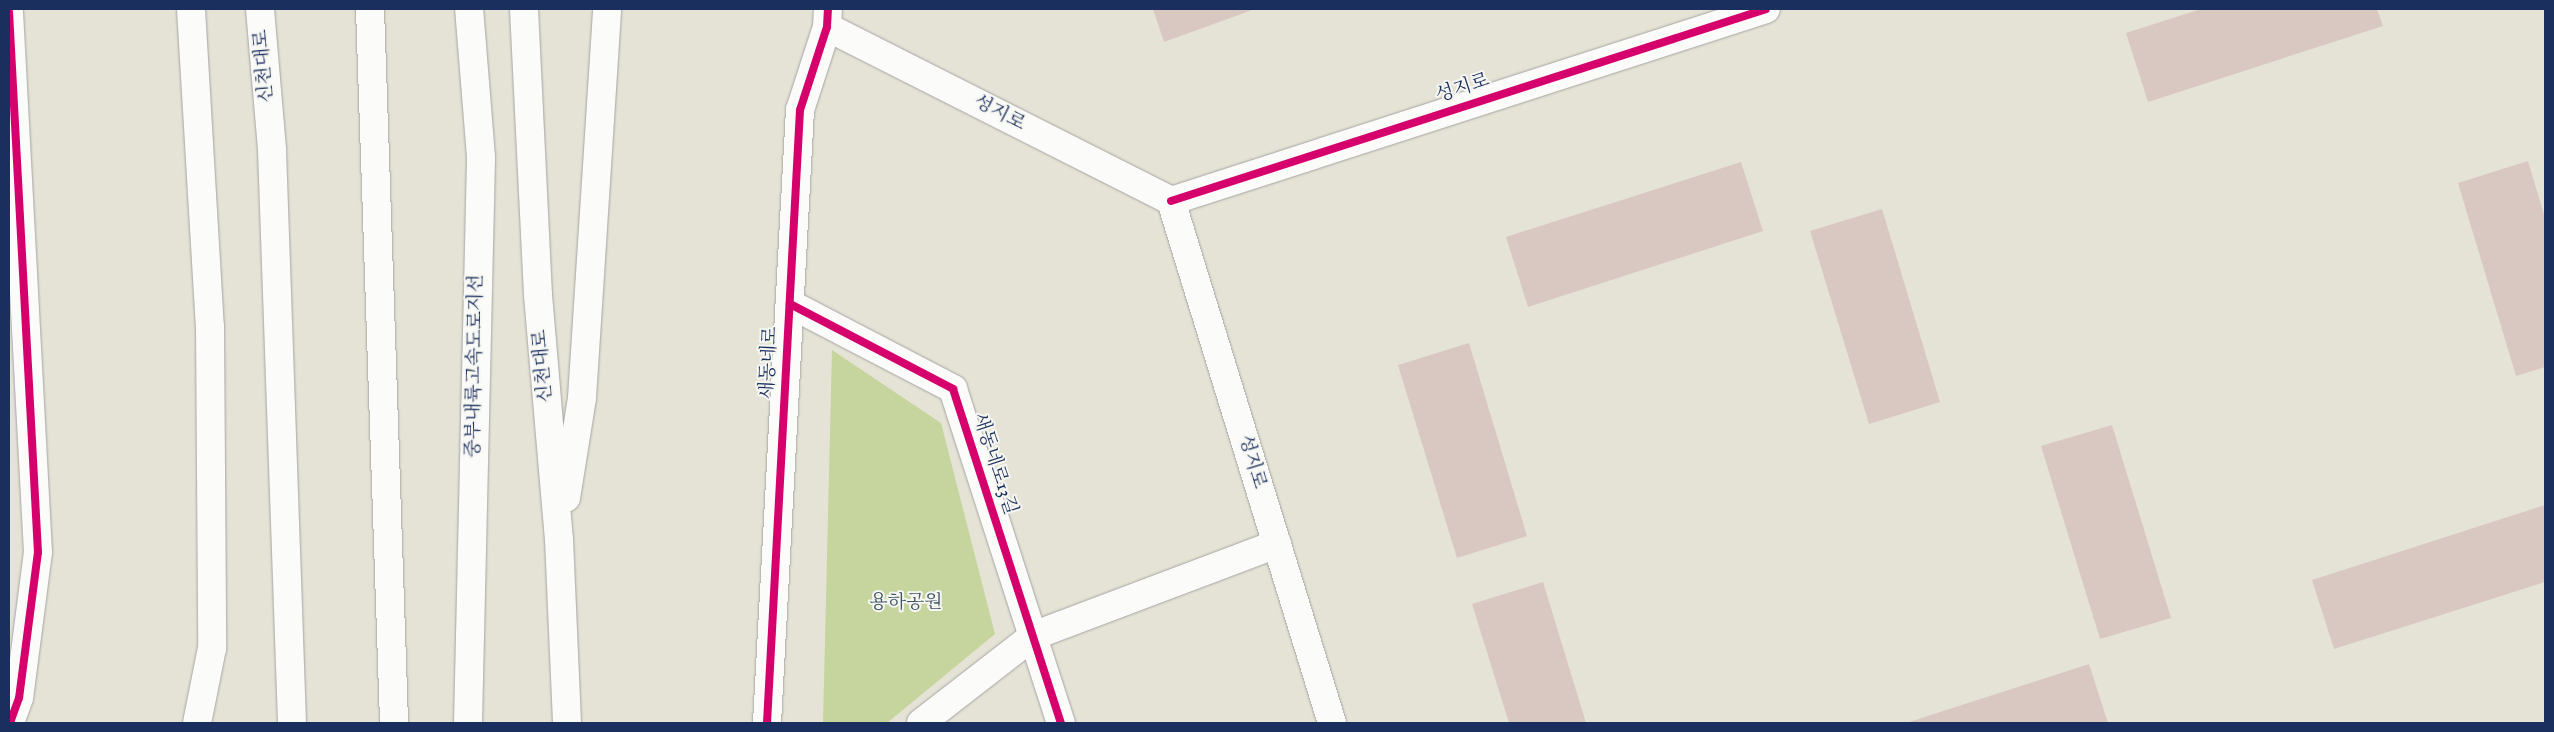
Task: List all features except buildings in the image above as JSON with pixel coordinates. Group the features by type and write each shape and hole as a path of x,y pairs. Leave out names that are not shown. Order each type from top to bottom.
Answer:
{"main road":[{"path":"192,9 210,336 212,648 197,723"},
{"name":"신천대로","path":"260,9 272,150 292,723"},
{"path":"370,9 394,723"},
{"name":"중부내륙고속도로지선","path":"468,723 481,156 469,9"},
{"name":"신천대로","path":"524,9 538,296 559,539 567,723"},
{"path":"559,539 582,398 608,9"},
{"name":"성지로","path":"1170,201 1766,9"},
{"path":"9,12 17,305 38,552 19,698 10,723"},
{"name":"성지로","path":"827,18 1170,201 1332,723"},
{"name":"새동네로","path":"767,723 800,110 827,18"},
{"name":"새동네로13길","path":"790,304 953,389 1061,723"},
{"path":"921,723 1033,636 1277,544"}],"green space":[{"name":"용하공원","path":"832,350 941,423 995,634 887,723 823,723"}],"cycle path":[{"path":"767,723 800,110 827,27 828,9"},
{"path":"1171,201 1766,9"},
{"path":"9,12 38,552 19,698 10,723"},
{"path":"790,304 953,389 1061,723"}]}
